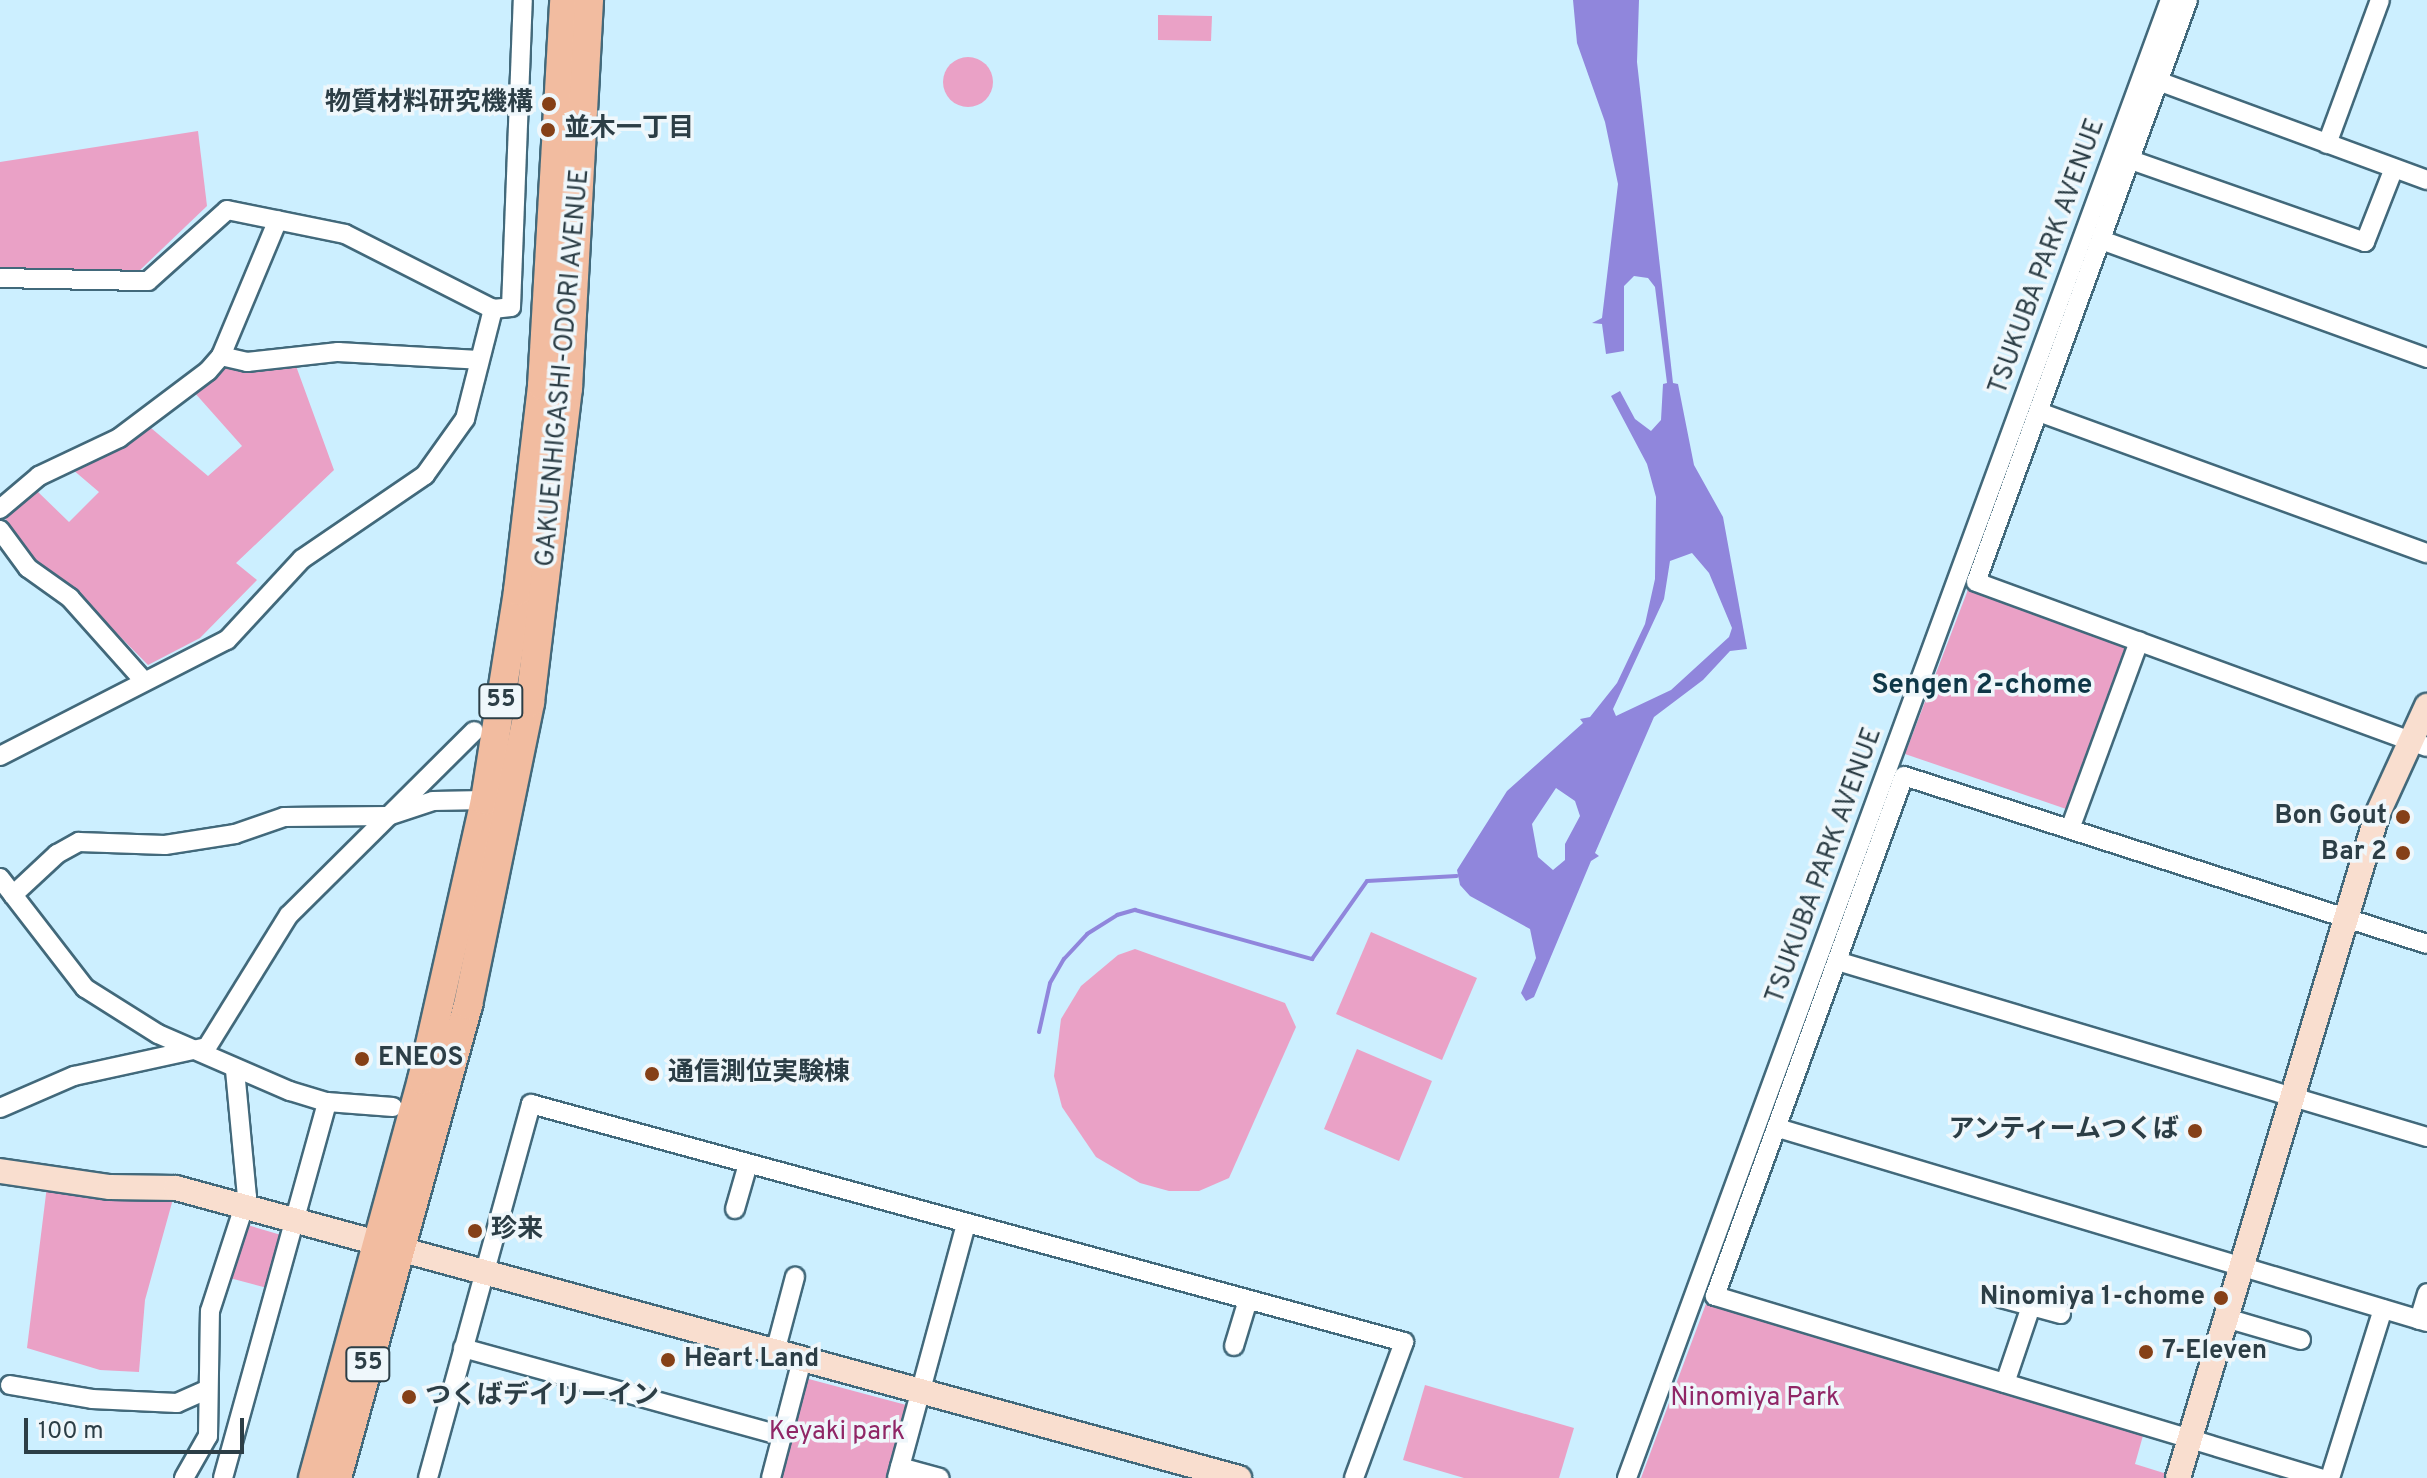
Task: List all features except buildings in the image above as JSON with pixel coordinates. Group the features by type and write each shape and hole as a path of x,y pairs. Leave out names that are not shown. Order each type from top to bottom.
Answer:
{"main road":[{"name":"GAKUENHIGASHI-ODORI AVENUE","path":"337,1478 485,800 518,591 542,386 564,0"},
{"name":"GAKUENHIGASHI-ODORI AVENUE","path":"313,1478 468,1005 530,702 567,403 589,0"}],"street":[{"path":"0,278 135,285 164,271 227,210 345,234 493,309 511,307 523,0"},
{"name":"TSUKUBA PARK AVENUE","path":"1627,1478 2170,0"},
{"path":"2188,0 2104,241 1976,582 2419,744"},
{"path":"2327,144 2376,1"},
{"path":"2158,81 2427,180"},
{"path":"2131,160 2365,242 2394,168"},
{"path":"0,509 39,476 119,438 157,413 221,356 278,220"},
{"path":"2104,241 2427,358"},
{"path":"0,756 227,640 302,559 425,475 465,419 493,309"},
{"path":"221,356 247,362 338,352 479,360"},
{"path":"2039,412 2427,553"},
{"path":"0,530 28,568 70,598 144,681"},
{"path":"2070,829 2139,641"},
{"path":"2178,1478 2377,815 2419,744 2427,706"},
{"path":"0,1108 74,1076 160,1054 195,1052 216,1036 289,915 474,731"},
{"path":"2320,1478 1715,1296 1904,776 2427,944"},
{"path":"13,895 57,854 79,842 165,845 235,834 284,817 388,816 433,801 485,800"},
{"path":"0,878 85,988 195,1052 235,1071 327,1102 393,1107"},
{"path":"1837,961 2427,1137"},
{"path":"184,1478 208,1436 210,1311 247,1197 235,1071"},
{"path":"223,1478 327,1102"},
{"path":"428,1478 531,1104 1404,1342 1354,1478"},
{"path":"1778,1128 2423,1321 2427,1293"},
{"path":"735,1209 748,1164"},
{"path":"0,1171 110,1187 176,1188 1239,1478"},
{"path":"940,1478 898,1472 966,1224"},
{"path":"775,1352 795,1277"},
{"path":"2001,1298 2061,1314"},
{"path":"1234,1346 1248,1300"},
{"path":"2005,1383 2031,1306"},
{"path":"2330,1478 2383,1309"},
{"path":"2226,1318 2301,1340"},
{"path":"463,1348 782,1436"},
{"path":"771,1478 802,1360"},
{"path":"10,1385 92,1399 177,1403 208,1389"},
{"path":"2251,1478 2257,1459"}],"green space":[{"path":"1158,15 1212,16 1211,41 1158,40"},
{"path":"968,57 986,64 993,82 986,100 968,107 950,100 943,82 950,64"},
{"path":"198,131 207,206 139,271 0,270 0,162"},
{"path":"223,363 296,366 334,470 236,563 257,580 200,638 148,665 76,592 31,557 5,518 36,490 69,522 99,492 72,469 151,428 208,476 242,446 194,392"},
{"path":"1969,587 2124,642 2128,651 2069,810 1905,754"},
{"path":"1371,932 1477,978 1442,1060 1336,1014"},
{"path":"1135,949 1285,1003 1296,1027 1229,1178 1199,1191 1169,1191 1140,1183 1096,1157 1062,1107 1054,1076 1061,1019 1081,986 1118,955"},
{"path":"1357,1049 1432,1081 1399,1161 1324,1129"},
{"path":"47,1186 173,1199 145,1300 139,1372 100,1370 27,1348"},
{"path":"241,1223 281,1235 267,1288 226,1277"},
{"name":"Ninomiya Park","path":"1707,1301 2144,1432 2135,1464 2167,1474 2166,1478 1641,1478"},
{"name":"Keyaki park","path":"805,1378 910,1406 890,1478 780,1478"},
{"path":"1425,1385 1574,1428 1559,1478 1464,1478 1403,1460"}],"shaded area":[{"path":"1573,0 1639,0 1637,62 1673,383 1678,384 1694,465 1723,517 1747,649 1730,651 1703,680 1654,717 1595,853 1599,856 1591,861 1534,997 1526,1001 1521,993 1536,958 1530,929 1470,896 1460,885 1457,870 1507,791 1583,723 1580,719 1590,717 1617,683 1645,624 1655,579 1656,497 1647,464 1611,396 1620,391 1635,419 1651,431 1661,420 1663,384 1667,383 1655,287 1648,278 1634,276 1624,286 1624,351 1606,354 1602,324 1592,323 1602,318 1618,184 1605,122 1577,43","holes":["1692,553 1709,573 1732,628 1729,637 1671,690 1616,716 1613,709 1664,599 1670,561","1556,788 1575,801 1580,816 1565,844 1565,860 1553,870 1538,857 1532,824"]}],"waterway":[{"path":"1039,1032 1050,983 1064,959 1087,934 1117,915 1135,910 1312,959 1367,881 1457,876"}],"place":[{"name":"物質材料研究機構","path":"549,104"},
{"name":"並木一丁目","path":"548,130"},
{"name":"Bon Gout","path":"2403,817"},
{"name":"Bar 2","path":"2403,853"},
{"name":"ENEOS","path":"362,1059"},
{"name":"通信測位実験棟","path":"652,1074"},
{"name":"アンティームつくば","path":"2195,1131"},
{"name":"珍来","path":"475,1231"},
{"name":"Ninomiya 1-chome","path":"2221,1298"},
{"name":"7-Eleven","path":"2146,1352"},
{"name":"Heart Land","path":"668,1360"},
{"name":"つくばデイリーイン","path":"409,1397"}],"district":[{"name":"Sengen 2-chome","path":"1982,686"}]}
